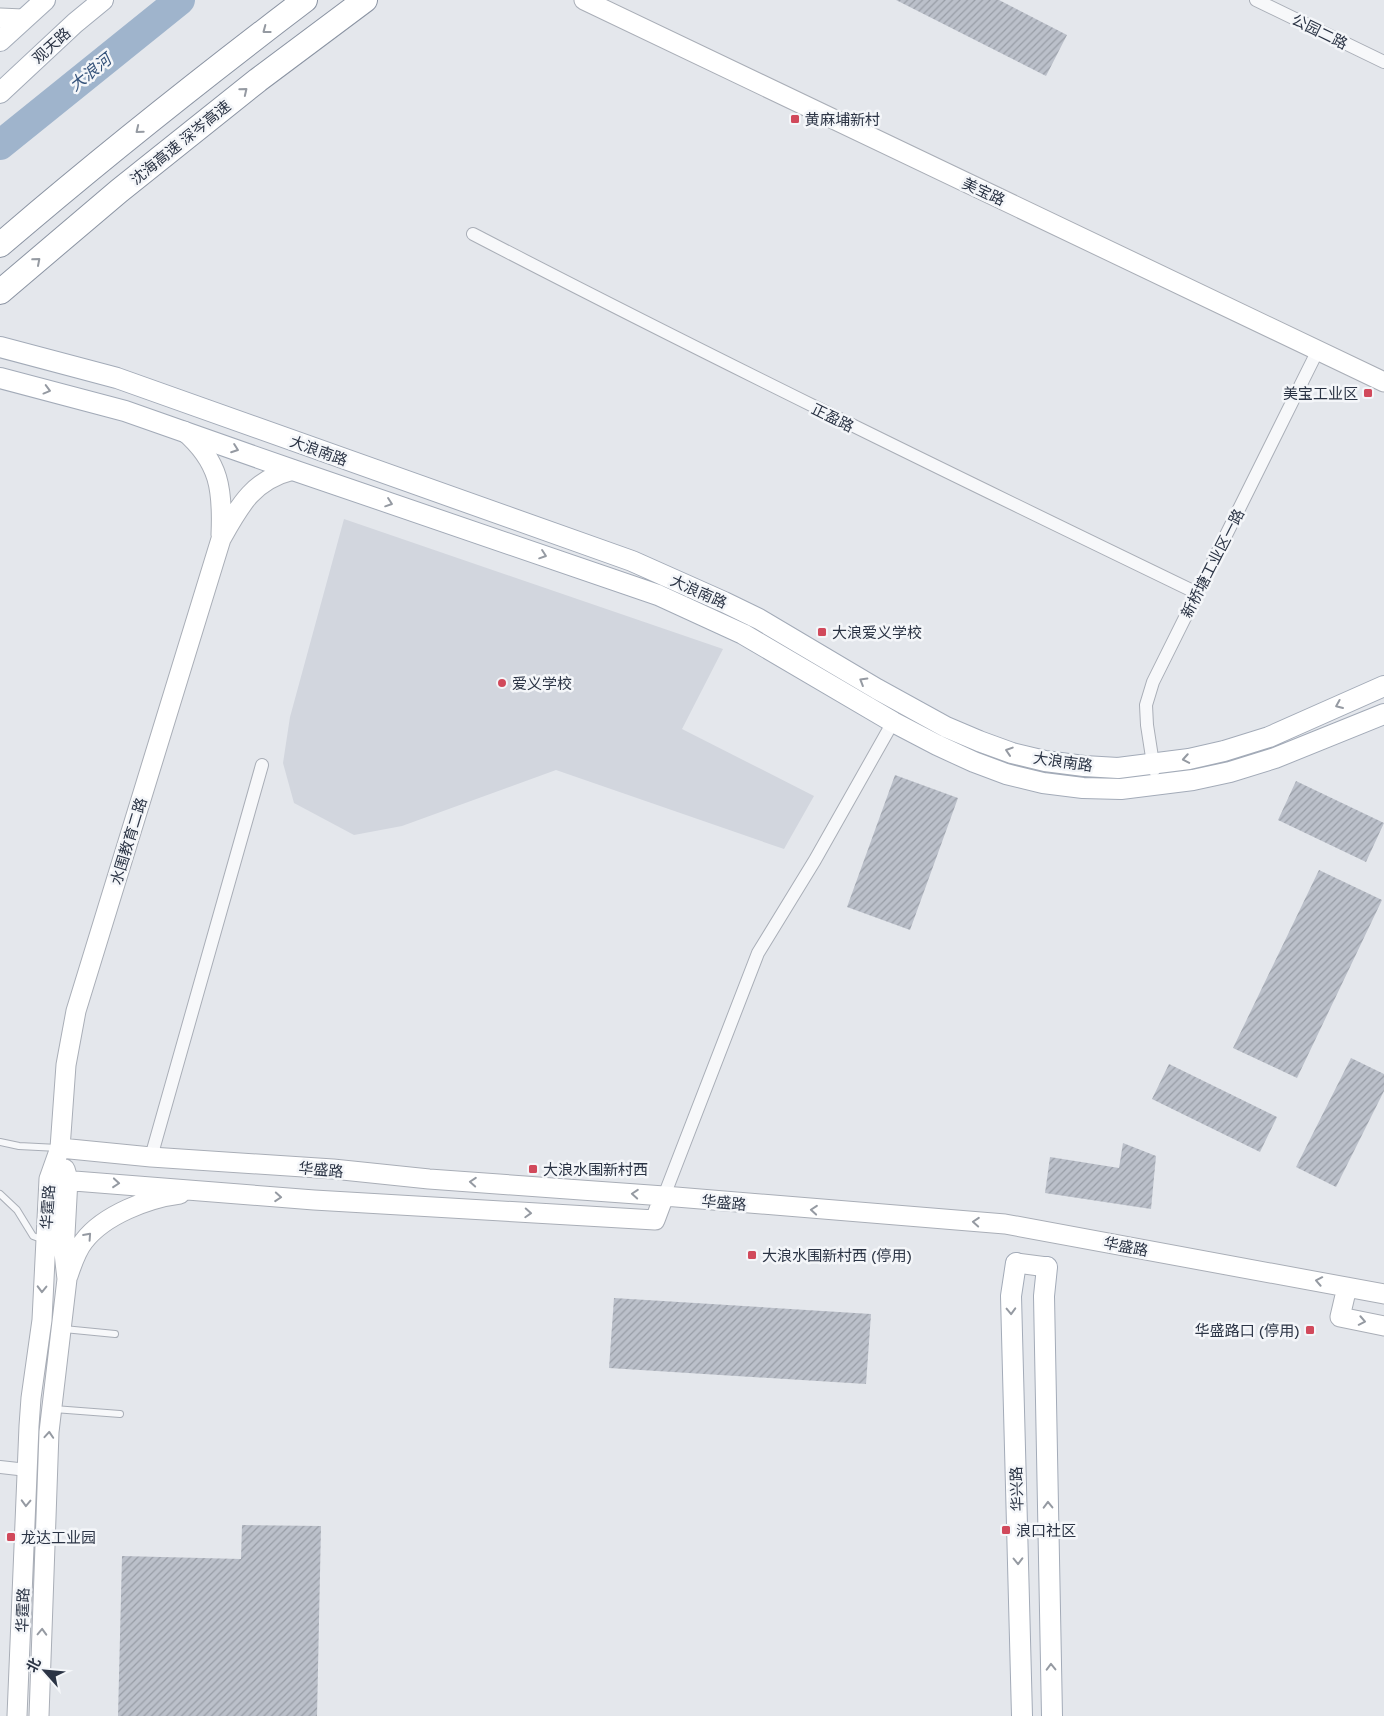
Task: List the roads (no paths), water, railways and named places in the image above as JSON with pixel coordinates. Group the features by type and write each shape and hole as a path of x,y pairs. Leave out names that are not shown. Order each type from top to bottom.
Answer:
{"highway":[{"path":"0,245 84,174 305,0"},
{"name":"沈海高速 深岑高速","path":"0,292 134,178 258,80 365,0"}],"main road":[{"path":"0,41 45,0"},
{"name":"观天路","path":"0,92 103,0"},
{"name":"美宝路","path":"584,0 1384,382"},
{"path":"0,18 23,20"},
{"name":"大浪南路","path":"0,347 117,378 632,561 759,619 877,690 946,727 978,741 1045,761 1118,768 1212,754 1269,737 1384,686"},
{"path":"83,400 92,371"},
{"name":"大浪南路","path":"0,378 125,411 667,598 743,634 893,722 974,762 1006,774 1043,783 1121,789 1230,772 1384,714"},
{"path":"184,431 193,438 208,458 220,487 223,505 221,539"},
{"path":"221,539 235,514 253,491 271,477 293,470"},
{"name":"水围教育二路","path":"60,1148 66,1065 76,1011 221,539"},
{"name":"华盛路","path":"60,1148 151,1157 333,1169 429,1179 664,1196 1015,1226 1384,1294"},
{"name":"华霆路","path":"18,1716 31,1398 42,1320 48,1179 60,1148"},
{"name":"华霆路","path":"38,1716 49,1432 67,1279 64,1253 68,1180 60,1148"},
{"name":"华盛路","path":"48,1179 314,1200 655,1220 664,1196"},
{"path":"67,1279 79,1248 88,1236 111,1217 140,1204 176,1194 197,1191"},
{"path":"1016,1263 1047,1267"},
{"name":"华兴路","path":"1016,1263 1011,1296 1022,1716"},
{"name":"华兴路","path":"1047,1267 1044,1296 1052,1716"},
{"path":"1347,1287 1340,1317 1384,1326"}],"street":[{"name":"公园二路","path":"1256,0 1384,62"},
{"name":"正盈路","path":"473,234 825,413 1197,593"},
{"name":"新桥塘工业区一路","path":"1156,785 1146,705 1153,682 1318,350"},
{"path":"664,1196 758,953 815,860 893,722"},
{"path":"151,1157 262,765"},
{"path":"0,1468 27,1470"}],"lane":[{"path":"0,1142 19,1146 60,1148"},
{"path":"0,1194 17,1210 33,1236 45,1240"},
{"path":"62,1328 115,1334"},
{"path":"52,1409 120,1414"}],"waterway":[{"name":"大浪河","path":"0,145 180,0"}],"place":[{"name":"黄麻埔新村","path":"795,119"},
{"name":"美宝工业区","path":"1368,393"},
{"name":"大浪爱义学校","path":"822,632"},
{"name":"爱义学校","path":"502,683"},
{"name":"大浪水围新村西","path":"533,1169"},
{"name":"大浪水围新村西 (停用)","path":"752,1255"},
{"name":"华盛路口 (停用)","path":"1310,1330"},
{"name":"浪口社区","path":"1006,1530"},
{"name":"龙达工业园","path":"11,1537"}]}
